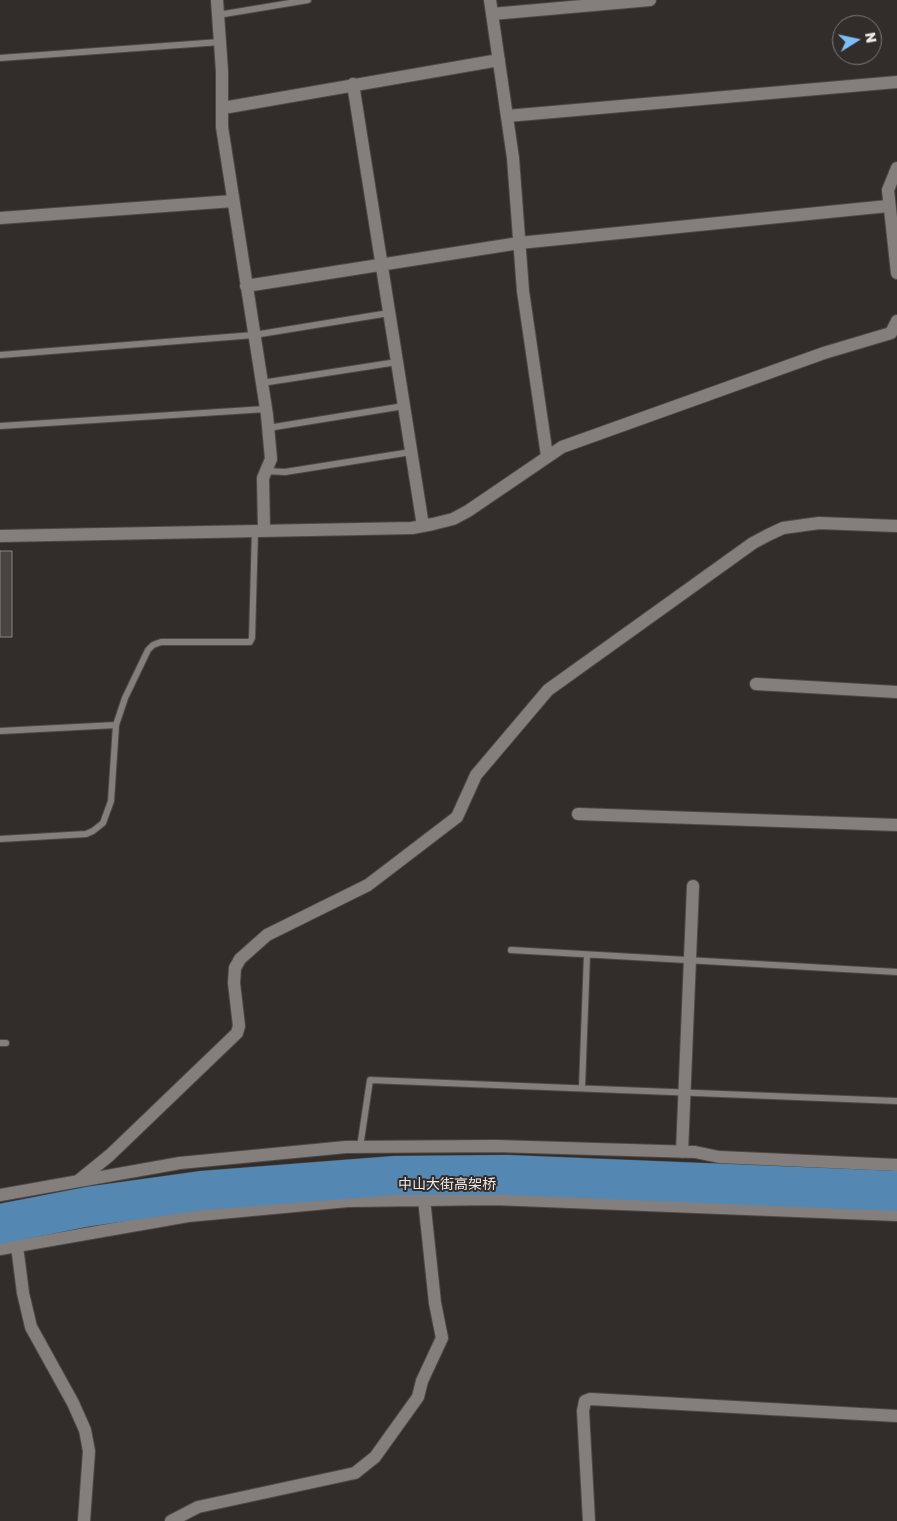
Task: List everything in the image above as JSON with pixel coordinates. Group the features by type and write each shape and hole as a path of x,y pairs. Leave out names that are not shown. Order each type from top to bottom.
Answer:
{"main road":[{"name":"中山大街高架桥","path":"0,1214 87,1197 202,1181 395,1166 508,1165 897,1181"},
{"name":"中山大街高架桥","path":"0,1234 90,1216 204,1200 396,1185 507,1185 897,1201"}],"street":[{"path":"217,0 223,108 222,127 266,409 271,459 265,471 259,530"},
{"path":"490,0 506,116 523,291 547,456"},
{"path":"492,14 650,0"},
{"path":"223,108 498,60"},
{"path":"506,116 897,82"},
{"path":"353,84 423,526"},
{"path":"897,168 888,190 888,206 897,273"},
{"path":"0,218 233,201"},
{"path":"246,286 519,243 888,206"},
{"path":"0,536 423,526 460,515 562,447 824,353 894,336 897,320"},
{"path":"78,1181 110,1155 237,1033 239,1026 234,983 235,968 240,959 267,935 368,885 457,817 462,811 476,775 548,690 753,543 768,535 783,528 819,523 897,526"},
{"path":"756,684 897,692"},
{"path":"578,814 897,824"},
{"path":"682,1152 693,886"},
{"path":"0,1195 204,1160 360,1147 496,1146 682,1152 719,1157 897,1165"},
{"path":"0,1249 226,1211 348,1201 495,1199 897,1214"},
{"path":"171,1521 198,1508 355,1473 374,1457 418,1397 422,1381 442,1338 434,1303 424,1200"},
{"path":"17,1246 23,1293 31,1327 73,1403 85,1430 89,1450 84,1521"},
{"path":"589,1521 583,1411 585,1401 590,1399 897,1416"}],"lane":[{"path":"218,14 308,0"},
{"path":"0,58 220,42"},
{"path":"0,355 254,335 389,313"},
{"path":"262,383 397,362"},
{"path":"268,428 404,406"},
{"path":"0,426 266,409"},
{"path":"265,471 284,472 411,452"},
{"path":"0,839 86,834 94,831 102,823 111,801 116,725 140,662 153,645 162,642 250,642 259,530"},
{"path":"0,731 116,725"},
{"path":"511,950 897,972"},
{"path":"582,1087 587,955"},
{"path":"360,1147 370,1080 684,1091 897,1101"}],"building":[{"path":"0,551 12,551 12,637 0,637"}]}
